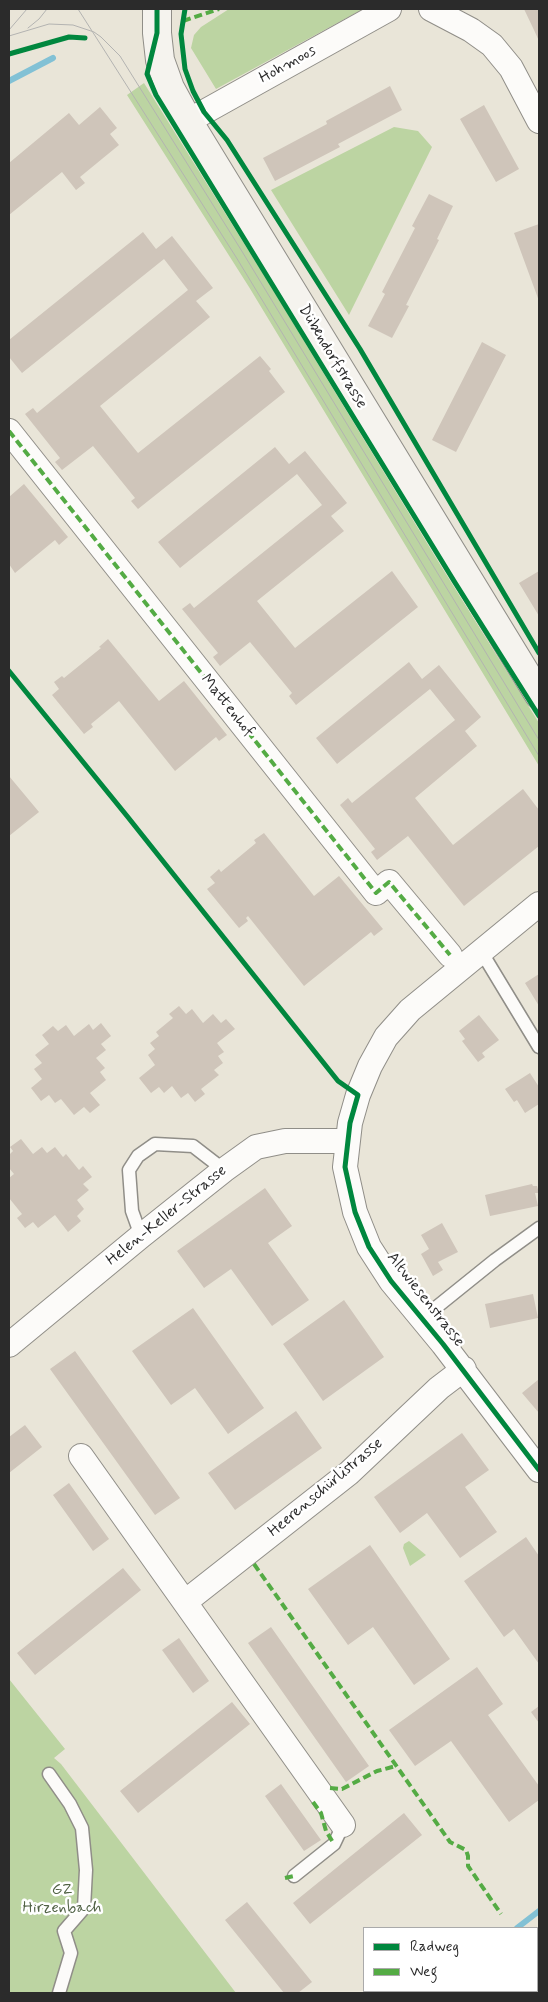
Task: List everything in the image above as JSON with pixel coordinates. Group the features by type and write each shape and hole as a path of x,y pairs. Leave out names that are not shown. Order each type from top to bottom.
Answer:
{"street":[{"name":"Dübendorfstrasse","path":"157,9 160,60 170,88 188,121 539,695"},
{"name":"Hohmoos","path":"188,121 389,9"},
{"path":"431,9 470,30 492,45 511,68 539,121"},
{"name":"Mattenhof","path":"9,431 376,893 389,882 450,955"},
{"name":"Altwiesenstrasse","path":"539,904 410,1010 386,1038 370,1066 358,1094 346,1141 345,1166 355,1212 369,1247 391,1281 464,1370 539,1470"},
{"name":"Helen-Keller-Strasse","path":"9,1345 141,1236 256,1147 285,1141 346,1141"},
{"name":"Heerenschürlistrasse","path":"185,1602 349,1473 439,1388 464,1370"},
{"path":"81,1456 343,1825"}],"lane":[{"path":"476,954 486,961 539,1047"},
{"path":"141,1236 132,1212 129,1170 138,1156 155,1144 193,1146 224,1170"},
{"path":"423,1318 495,1260 539,1228"},
{"path":"49,1774 70,1804 82,1828 86,1870 84,1908 64,1931 71,1953 59,1993"},
{"path":"294,1876 334,1844 343,1825"}],"green space":[{"path":"229,9 363,9 216,89 191,48 194,35 201,27"},
{"path":"144,83 539,723 539,766 249,287 127,95"},
{"path":"394,127 418,131 432,147 349,315 271,190"},
{"path":"409,1541 426,1555 410,1566 403,1548 404,1544"},
{"name":"GZ Hirzenbach","path":"9,1679 65,1749 54,1758 61,1764 236,1993 9,1993"}],"building":[{"path":"524,9 539,9 539,41 534,30"},
{"path":"390,86 402,110 338,144 340,147 275,181 263,158 327,124 326,121"},
{"path":"484,105 519,169 496,182 460,119"},
{"path":"100,107 117,128 110,134 119,145 80,177 85,183 76,190 62,172 9,215 9,163 69,113 79,125"},
{"path":"429,194 453,206 437,239 439,240 406,305 409,306 392,338 368,326 385,294 382,292 415,228 412,226"},
{"path":"539,224 539,301 514,233"},
{"path":"143,232 156,249 172,236 213,288 196,301 210,317 100,406 138,453 260,356 271,369 269,371 285,392 138,509 131,501 135,498 93,446 62,470 55,462 60,458 25,414 33,408 37,413 188,290 164,259 22,373 9,357 9,340"},
{"path":"482,342 506,355 456,452 432,440"},
{"path":"275,447 289,464 305,451 347,503 331,516 344,531 257,601 295,648 392,571 418,607 296,705 289,696 292,693 250,642 220,666 213,657 218,653 182,609 190,603 194,608 322,505 297,474 180,568 158,542"},
{"path":"24,484 68,537 59,545 55,540 15,573 9,564 9,497"},
{"path":"539,571 539,616 519,583"},
{"path":"108,639 159,701 184,681 227,735 219,741 216,737 175,771 119,701 91,724 93,727 84,734 52,695 59,689 54,682 62,676 64,678 101,648 99,647"},
{"path":"409,662 422,679 439,665 481,717 465,731 477,746 415,798 453,845 523,789 539,810 539,846 464,906 408,836 377,860 371,852 375,849 340,805 348,798 352,803 455,720 430,689 337,764 316,738"},
{"path":"9,776 39,812 9,836"},
{"path":"264,833 314,896 339,876 383,929 374,936 371,932 304,986 248,916 246,918 248,921 239,928 207,889 215,883 210,877 219,869 221,872 256,843 254,840"},
{"path":"539,974 539,1006 525,983"},
{"path":"179,1006 186,1014 192,1009 203,1023 213,1014 221,1023 226,1019 235,1029 217,1043 224,1052 218,1056 223,1063 214,1070 219,1075 201,1089 205,1094 195,1102 188,1093 181,1098 172,1086 164,1093 159,1087 151,1093 139,1078 155,1065 148,1055 155,1049 150,1043 159,1036 156,1032 173,1018 169,1014"},
{"path":"479,1015 499,1040 482,1053 485,1057 478,1062 462,1041 465,1039 459,1031"},
{"path":"101,1023 111,1036 101,1044 106,1050 96,1058 105,1068 100,1072 106,1080 90,1093 100,1105 90,1113 84,1107 74,1115 61,1099 55,1103 49,1095 41,1101 31,1088 42,1079 34,1069 42,1063 35,1055 49,1044 42,1035 53,1026 58,1031 66,1025 74,1036 89,1024 93,1030"},
{"path":"530,1073 539,1087 539,1104 525,1113 517,1100 514,1102 505,1089"},
{"path":"21,1139 33,1154 42,1147 47,1153 55,1147 63,1157 66,1154 79,1170 83,1166 92,1177 83,1184 89,1190 77,1200 84,1209 77,1216 81,1221 68,1232 55,1215 38,1228 33,1222 25,1228 17,1218 22,1214 9,1198 9,1178 14,1174 9,1168 9,1155 13,1151 10,1147"},
{"path":"532,1184 537,1186 539,1193 535,1193 538,1206 490,1216 485,1195"},
{"path":"265,1188 292,1226 268,1243 309,1300 272,1326 231,1269 204,1288 177,1251"},
{"path":"442,1223 458,1252 438,1262 443,1270 433,1276 421,1254 429,1249 421,1235"},
{"path":"533,1294 538,1318 490,1328 485,1304"},
{"path":"344,1300 384,1357 323,1401 283,1344"},
{"path":"193,1308 264,1408 228,1434 195,1388 171,1405 132,1351"},
{"path":"75,1351 180,1498 155,1515 50,1369"},
{"path":"539,1379 539,1413 522,1393"},
{"path":"296,1411 322,1448 235,1510 208,1473"},
{"path":"25,1425 42,1447 9,1473 9,1437"},
{"path":"462,1433 489,1470 465,1487 497,1532 460,1558 427,1513 400,1533 374,1497"},
{"path":"69,1483 109,1539 93,1551 53,1495"},
{"path":"526,1537 539,1556 539,1664 514,1629 504,1637 464,1581"},
{"path":"370,1545 450,1659 414,1685 373,1627 348,1645 308,1589"},
{"path":"123,1568 141,1590 35,1675 17,1653"},
{"path":"271,1627 369,1766 346,1782 248,1643"},
{"path":"179,1638 209,1681 193,1693 162,1650"},
{"path":"477,1667 503,1704 488,1715 539,1786 539,1800 509,1822 451,1741 415,1766 389,1730"},
{"path":"232,1702 250,1724 138,1813 120,1791"},
{"path":"539,1706 539,1723 531,1712"},
{"path":"281,1784 321,1840 304,1851 265,1796"},
{"path":"404,1813 422,1835 310,1924 293,1903"},
{"path":"247,1902 312,1982 298,1993 284,1993 225,1920"}],"waterway":[{"path":"9,81 53,58"},
{"path":"518,1927 539,1911"}],"tram line":[{"path":"9,30 27,9"},
{"path":"28,28 47,9"},
{"path":"78,9 236,257 539,756"},
{"path":"9,36 49,24 73,25 94,32 120,56 243,253 539,740"}],"marked path":[{"path":"183,21 219,9"},
{"path":"9,431 376,893 389,882 450,955"},
{"path":"254,1564 450,1842 466,1850 468,1866 501,1914"},
{"path":"330,1788 342,1789 377,1771 396,1766"},
{"path":"313,1802 321,1813 326,1831 334,1844"},
{"path":"285,1878 294,1876"}],"cycle path":[{"path":"157,9 157,33 147,74 156,95 539,716"},
{"path":"185,9 181,34 185,69 193,91 204,112 227,140 360,349 539,653"},
{"path":"9,54 69,37 85,38"},
{"path":"9,671 338,1081 358,1095 350,1123 345,1167 355,1212 369,1247 391,1281 443,1344 539,1470"}]}
